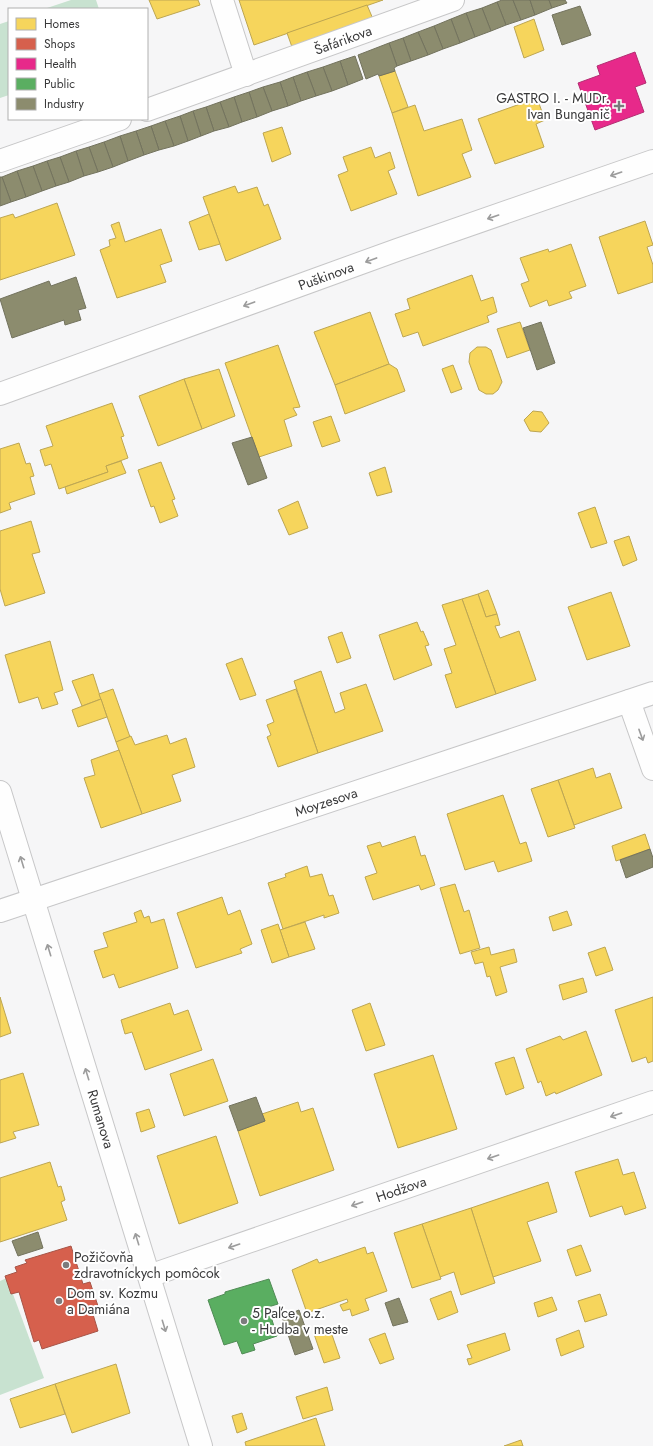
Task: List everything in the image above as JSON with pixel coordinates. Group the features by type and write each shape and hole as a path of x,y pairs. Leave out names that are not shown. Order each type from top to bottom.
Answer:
{"street":[{"path":"222,0 246,75"},
{"name":"Šafárikova","path":"148,110 444,2"},
{"path":"0,161 117,120"},
{"name":"Puškinova","path":"0,394 397,250 653,161"},
{"name":"Moyzesova","path":"0,911 653,693"},
{"path":"629,701 653,769"},
{"name":"Rumanova","path":"0,792 201,1446"},
{"name":"Hodžova","path":"149,1276 653,1102"}],"green space":[{"path":"71,0 96,0 99,8 47,8"},
{"path":"8,21 8,95 0,98 0,24"},
{"path":"7,1278 44,1378 0,1395 0,1281"}],"building: Homes":[{"path":"149,0 198,0 200,5 157,19"},
{"path":"239,0 383,0 254,45"},
{"path":"367,5 373,19 292,47 287,33"},
{"path":"534,19 544,50 524,58 514,27"},
{"path":"395,71 408,107 392,113 379,76"},
{"path":"537,98 545,120 536,124 544,147 495,164 478,119"},
{"path":"415,105 424,131 462,119 472,150 462,154 471,177 418,196 392,113"},
{"path":"282,127 291,154 272,162 263,133"},
{"path":"371,147 375,158 390,152 395,168 388,171 397,194 351,211 338,175 348,171 343,157"},
{"path":"235,186 238,193 257,187 264,206 268,204 281,239 226,261 203,197"},
{"path":"57,203 75,255 0,280 0,218 13,214 15,218"},
{"path":"209,214 220,244 199,250 189,222"},
{"path":"645,221 653,245 647,247 653,265 653,282 618,294 599,237"},
{"path":"119,222 125,242 161,229 172,261 160,265 166,282 117,298 100,250 110,246 109,240 116,238 111,225"},
{"path":"571,244 586,286 569,292 572,298 549,306 547,300 530,307 521,284 529,281 520,258 548,249 549,252"},
{"path":"472,275 481,301 493,297 497,312 487,316 489,322 423,346 418,332 403,337 395,314 410,309 407,299"},
{"path":"370,312 389,364 335,385 314,332"},
{"path":"520,322 530,350 507,358 497,329"},
{"path":"278,345 300,407 293,408 297,415 284,420 292,446 259,457 225,363"},
{"path":"477,347 486,347 491,350 502,382 498,390 493,394 486,394 479,390 469,362 470,353"},
{"path":"389,364 397,369 405,391 345,414 335,385"},
{"path":"453,365 462,389 451,393 442,369"},
{"path":"219,369 235,416 202,429 184,379"},
{"path":"184,379 202,429 158,446 139,396"},
{"path":"112,403 124,436 121,437 128,458 106,466 108,472 59,489 51,464 45,466 40,450 53,446 46,426"},
{"path":"533,411 542,412 549,423 541,432 530,431 524,420"},
{"path":"331,416 340,441 322,447 313,422"},
{"path":"19,443 26,464 30,463 34,476 30,477 35,494 9,503 11,509 0,513 0,449"},
{"path":"121,461 126,473 67,494 65,487 108,472 106,466"},
{"path":"161,462 175,499 172,500 178,516 160,523 154,506 151,507 138,470"},
{"path":"385,467 392,492 377,496 369,473"},
{"path":"298,501 308,528 289,535 278,510"},
{"path":"595,507 607,543 591,548 578,513"},
{"path":"31,521 40,552 32,554 45,593 5,606 0,589 0,531"},
{"path":"629,536 637,560 623,566 614,541"},
{"path":"488,590 497,614 486,617 478,594"},
{"path":"611,592 630,646 587,660 568,607"},
{"path":"478,594 486,617 497,614 500,625 495,626 500,638 519,631 536,680 496,694 462,599"},
{"path":"462,599 496,694 456,708 445,675 452,673 444,649 456,645 442,605"},
{"path":"417,622 429,645 425,646 432,665 394,680 379,635"},
{"path":"342,632 351,658 337,663 328,637"},
{"path":"50,641 63,690 54,693 58,704 42,709 38,697 19,703 5,655"},
{"path":"242,658 256,695 240,700 226,664"},
{"path":"321,671 335,713 345,709 340,693 366,684 383,731 318,753 294,681"},
{"path":"93,674 101,699 82,706 72,681"},
{"path":"113,689 130,737 116,742 99,694"},
{"path":"296,689 318,753 278,767 267,737 271,735 267,725 274,722 266,700"},
{"path":"101,699 107,717 78,727 72,710"},
{"path":"167,735 170,744 186,738 195,767 172,775 181,801 142,814 116,742 131,736 135,745"},
{"path":"119,750 142,814 101,828 84,778 95,775 91,760"},
{"path":"593,768 596,778 610,773 622,808 574,825 558,780"},
{"path":"558,780 575,828 548,837 531,789"},
{"path":"503,795 520,844 526,842 532,861 498,872 494,861 465,870 447,814"},
{"path":"645,834 650,849 616,861 612,846"},
{"path":"415,836 421,856 425,855 435,885 421,890 419,885 373,900 365,877 377,873 367,846 380,842 382,847"},
{"path":"307,866 310,877 322,874 329,896 333,895 339,913 324,918 324,915 283,929 268,883 286,877 285,874"},
{"path":"455,884 464,912 469,910 480,948 460,954 440,888"},
{"path":"222,897 228,915 240,910 252,944 240,949 242,953 196,968 177,913"},
{"path":"141,910 144,918 149,916 151,923 164,919 178,968 119,988 114,974 103,978 94,951 108,947 103,933 137,922 134,913"},
{"path":"567,911 572,925 553,931 549,917"},
{"path":"305,922 315,949 289,957 280,930"},
{"path":"278,924 289,957 272,963 261,930"},
{"path":"489,947 491,955 514,949 517,962 500,967 507,992 496,996 490,976 487,977 483,962 475,964 471,952"},
{"path":"605,947 613,970 596,976 588,953"},
{"path":"583,978 587,992 563,1000 559,985"},
{"path":"0,997 11,1033 0,1037"},
{"path":"653,997 653,1061 648,1063 646,1057 632,1062 615,1010"},
{"path":"170,1003 174,1015 188,1010 202,1050 145,1070 132,1032 125,1034 121,1020"},
{"path":"370,1003 385,1045 366,1051 352,1010"},
{"path":"586,1031 602,1075 556,1094 555,1092 546,1096 541,1081 538,1083 526,1049 560,1036 563,1040"},
{"path":"433,1055 457,1129 398,1148 374,1074"},
{"path":"514,1057 524,1088 506,1095 495,1063"},
{"path":"213,1059 228,1101 184,1116 170,1074"},
{"path":"23,1073 39,1125 13,1132 16,1138 0,1143 0,1080"},
{"path":"298,1102 301,1112 313,1108 334,1170 260,1196 238,1131 265,1121 262,1114"},
{"path":"149,1109 155,1127 141,1132 136,1113"},
{"path":"216,1136 238,1203 179,1224 157,1156"},
{"path":"618,1159 623,1175 634,1172 646,1208 625,1215 622,1206 590,1217 575,1172"},
{"path":"50,1162 58,1187 61,1186 65,1200 61,1202 67,1220 0,1242 0,1178"},
{"path":"548,1182 557,1212 527,1222 541,1261 493,1277 471,1208"},
{"path":"471,1208 495,1283 461,1295 454,1272 440,1277 422,1224"},
{"path":"422,1224 441,1279 412,1288 394,1233"},
{"path":"581,1245 591,1271 576,1276 567,1250"},
{"path":"365,1247 367,1254 373,1252 387,1291 365,1299 369,1310 352,1316 350,1309 343,1311 340,1305 348,1302 347,1299 307,1313 292,1270 317,1259 319,1263"},
{"path":"451,1291 458,1312 438,1320 430,1299"},
{"path":"600,1294 607,1315 585,1322 578,1301"},
{"path":"552,1297 557,1310 538,1317 534,1303"},
{"path":"330,1329 340,1358 324,1363 314,1334"},
{"path":"579,1330 584,1347 561,1356 556,1339"},
{"path":"385,1333 394,1359 380,1364 369,1339"},
{"path":"505,1333 510,1350 469,1365 467,1359 472,1358 467,1345"},
{"path":"116,1364 130,1413 72,1433 55,1384"},
{"path":"55,1384 65,1414 20,1428 10,1399"},
{"path":"327,1387 333,1410 303,1419 296,1397"},
{"path":"242,1413 247,1429 237,1433 232,1416"},
{"path":"316,1418 325,1446 246,1446 245,1442"},
{"path":"521,1440 523,1446 504,1446"}],"building: Shops":[{"name":"Dom sv. Kozmu a Damiána","path":"71,1246 83,1284 90,1282 99,1309 92,1311 98,1331 42,1349 39,1340 34,1342 19,1292 11,1294 5,1276 17,1272 15,1267 27,1263 25,1260"}],"building: Health":[{"path":"635,52 646,83 635,87 644,112 595,130 578,83 600,75 597,66"}],"building: Public":[{"name":"5 Paľce, o.z. - Hudba v meste","path":"269,1279 278,1304 268,1307 277,1336 253,1344 255,1350 242,1354 237,1341 224,1345 208,1300 225,1294 225,1292"}],"building: Industry":[{"path":"502,0 513,0 521,20 506,25 497,2"},
{"path":"513,0 530,0 535,15 521,20"},
{"path":"530,0 549,0 552,8 535,15"},
{"path":"549,0 565,0 567,3 552,8"},
{"path":"497,2 506,25 491,31 482,8"},
{"path":"580,6 591,35 562,45 552,15"},
{"path":"482,8 491,31 475,37 466,13"},
{"path":"466,13 475,37 460,43 451,19"},
{"path":"451,19 460,43 443,49 434,26"},
{"path":"434,26 443,49 428,55 418,32"},
{"path":"418,32 428,55 411,61 403,38"},
{"path":"403,38 411,61 397,66 389,43"},
{"path":"389,43 397,66 394,68 395,71 379,76 378,74 366,79 358,55"},
{"path":"355,56 363,79 348,85 340,61"},
{"path":"340,61 348,85 332,91 323,67"},
{"path":"323,67 332,91 316,96 307,72"},
{"path":"307,72 316,96 301,101 293,77"},
{"path":"293,77 301,101 288,106 280,82"},
{"path":"280,82 288,106 272,111 263,87"},
{"path":"263,87 272,111 257,117 249,92"},
{"path":"249,92 257,117 242,122 234,97"},
{"path":"234,97 242,122 229,127 220,102"},
{"path":"220,102 229,127 214,131 206,107"},
{"path":"206,107 214,131 201,136 193,111"},
{"path":"193,111 201,136 188,141 180,116"},
{"path":"180,116 188,141 174,146 165,121"},
{"path":"165,121 174,146 159,150 151,126"},
{"path":"151,126 159,150 144,155 136,131"},
{"path":"136,131 144,155 128,161 120,136"},
{"path":"120,136 128,161 113,167 104,142"},
{"path":"104,142 113,167 98,172 89,147"},
{"path":"89,147 98,172 84,176 76,151"},
{"path":"76,151 84,176 69,182 60,157"},
{"path":"60,157 69,182 56,186 47,161"},
{"path":"47,161 56,186 42,191 33,166"},
{"path":"33,166 42,191 26,197 17,171"},
{"path":"17,171 26,197 11,202 2,177"},
{"path":"0,177 2,177 11,202 0,206"},
{"path":"76,277 86,308 78,310 81,320 65,325 64,320 12,338 0,299 49,281 51,286"},
{"path":"541,322 555,363 537,370 523,328"},
{"path":"252,437 267,478 248,485 232,443"},
{"path":"650,849 653,858 653,867 626,878 620,860"},
{"path":"256,1097 265,1121 238,1131 229,1106"},
{"path":"38,1232 43,1248 18,1256 12,1241"},
{"path":"399,1298 408,1322 393,1326 385,1303"},
{"path":"299,1310 313,1349 295,1355 282,1317"}],"place":[{"name":"GASTRO I. - MUDr. Ivan Bunganič","path":"619,106"},
{"name":"Požičovňa zdravotníckych pomôcok","path":"66,1265"},
{"name":"Dom sv. Kozmu a Damiána","path":"59,1301"},
{"name":"5 Paľce, o.z. - Hudba v meste","path":"244,1321"}]}
